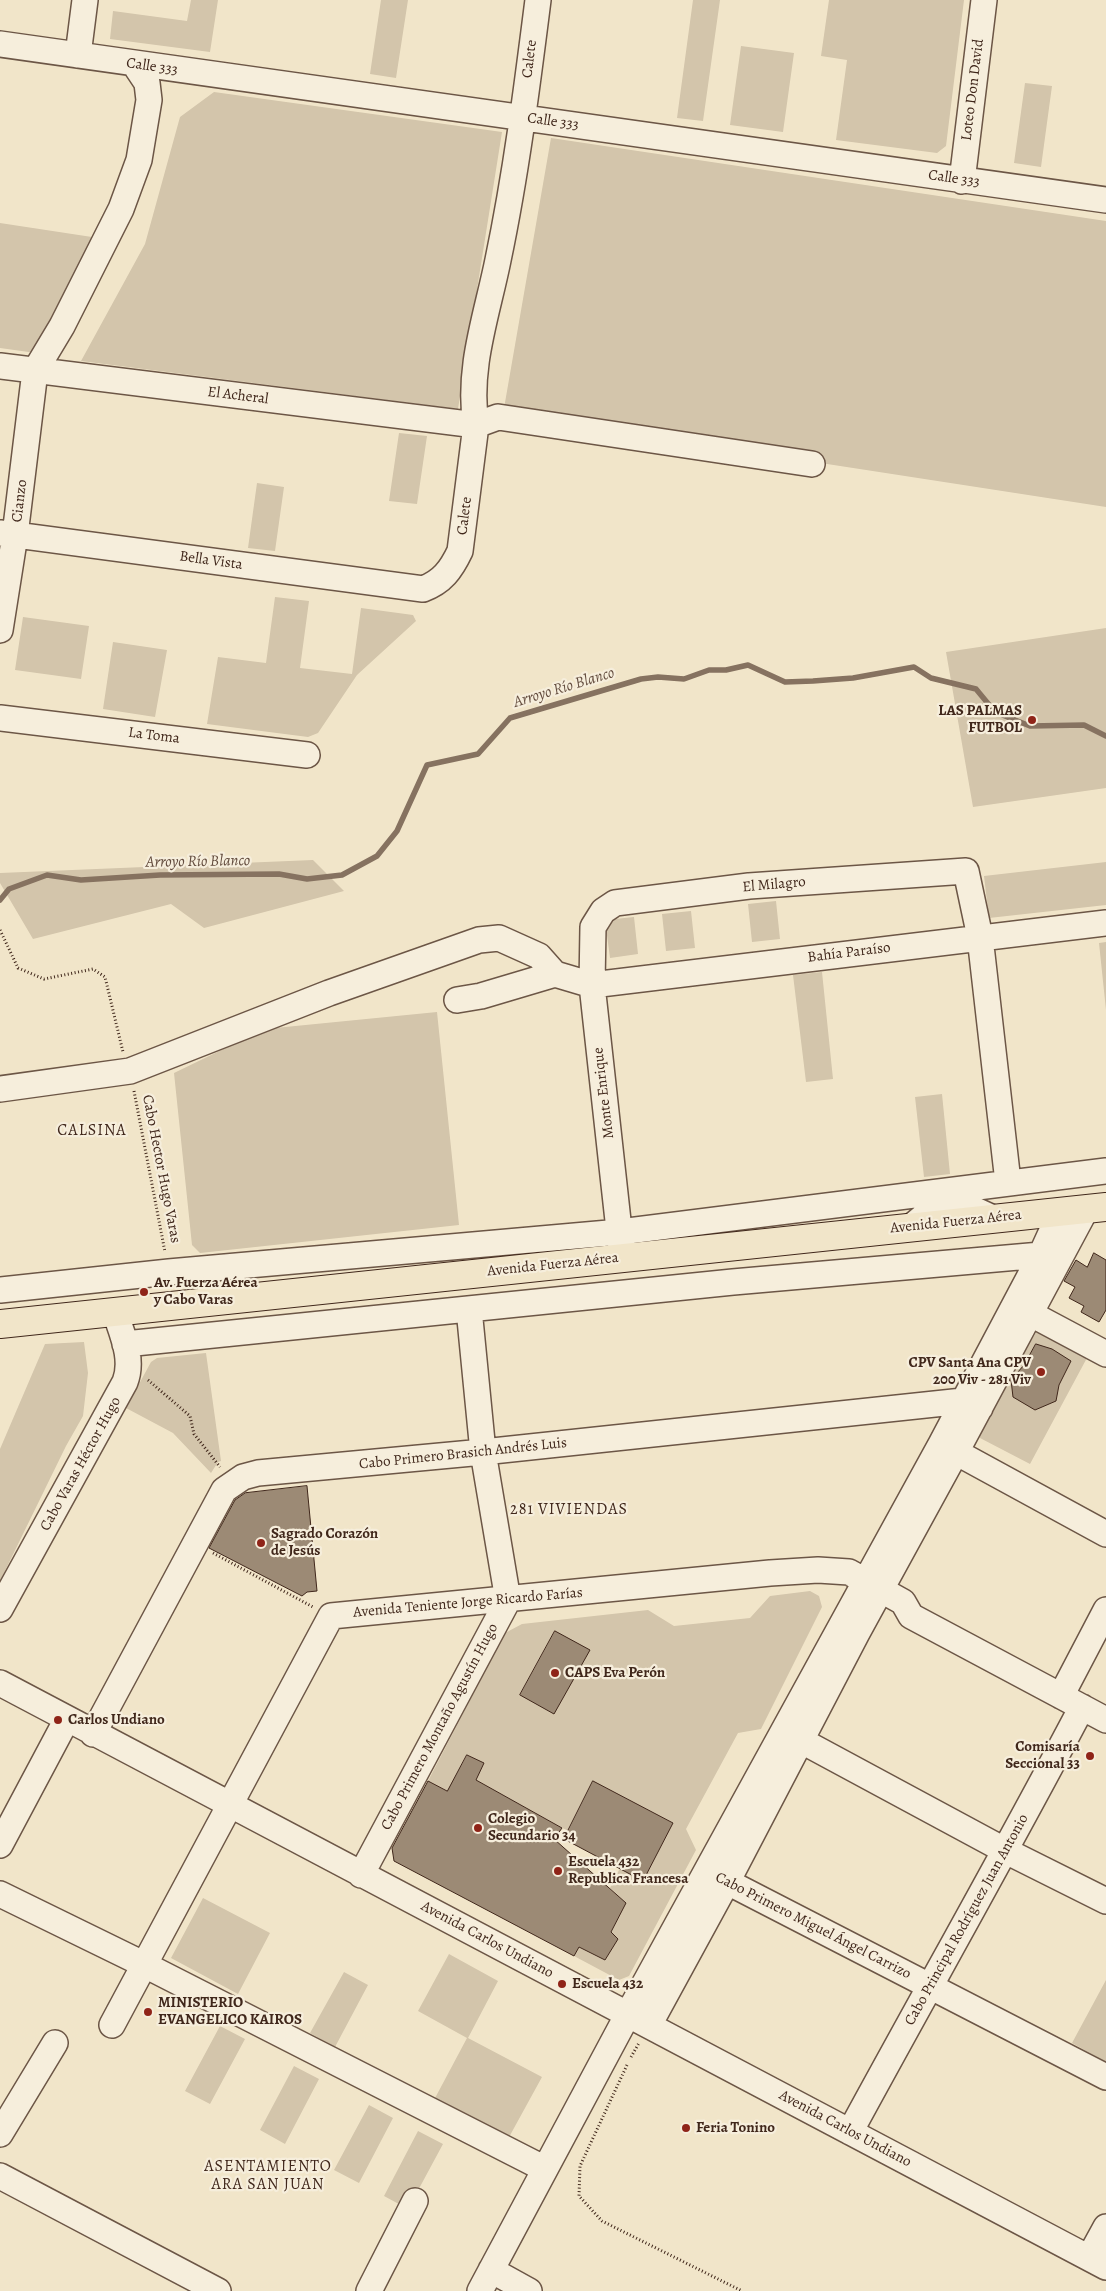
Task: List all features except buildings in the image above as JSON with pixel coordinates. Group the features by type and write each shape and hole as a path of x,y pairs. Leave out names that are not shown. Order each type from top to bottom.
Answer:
{"main road":[{"name":"Avenida Fuerza Aérea","path":"0,1324 115,1312 621,1245 906,1228 1084,1209"}],"street":[{"path":"78,55 85,0"},
{"name":"Calete","path":"423,589 437,584 452,568 460,551 476,425 473,407 476,352 498,260 523,118 538,0"},
{"name":"Loteo Don David","path":"962,181 984,0"},
{"name":"Calle 333","path":"0,44 135,65 1106,200"},
{"path":"35,371 62,326 121,209 139,160 149,100 147,83 135,65"},
{"path":"149,100 160,83 174,70"},
{"name":"El Acheral","path":"0,366 476,425"},
{"name":"Cianzo","path":"0,630 8,534 35,371"},
{"path":"476,425 498,417 812,464"},
{"name":"Bella Vista","path":"8,534 423,589"},
{"name":"La Toma","path":"0,718 308,755"},
{"name":"El Milagro","path":"593,927 602,911 615,903 749,886 966,872 980,937"},
{"name":"Bahía Paraíso","path":"592,986 1106,923"},
{"name":"Monte Enrique","path":"593,927 592,986 621,1245"},
{"path":"980,937 1008,1182"},
{"path":"0,1089 130,1071 329,993 479,940 498,938 518,946 539,956 555,974 592,986"},
{"path":"457,1000 481,996 555,974"},
{"path":"0,1290 169,1272 621,1245 1008,1182 1106,1171"},
{"path":"1022,1309 1040,1255 1084,1209"},
{"path":"529,2291 485,2280 545,2169 639,2020 1022,1309 1084,1209"},
{"path":"115,1312 127,1355 469,1309 733,1282 1040,1255"},
{"path":"469,1309 483,1452 508,1600"},
{"path":"1022,1309 1106,1354"},
{"name":"Cabo Varas Héctor Hugo","path":"0,1609 124,1386 127,1355"},
{"name":"Cabo Primero Brasich Andrés Luis","path":"93,1734 224,1490 243,1477 258,1473 971,1405"},
{"path":"948,1448 1106,1534"},
{"name":"Avenida Teniente Jorge Ricardo Farías","path":"331,1616 818,1570 841,1588 903,1602 910,1616 1106,1720"},
{"name":"Cabo Primero Montaño Agustín Hugo","path":"361,1874 508,1600"},
{"name":"Cabo Principal Rodríguez Juan Antonio","path":"850,2132 929,1986 1006,1851 1072,1701 1106,1610"},
{"path":"112,2025 331,1616"},
{"name":"Avenida Carlos Undiano","path":"0,1682 93,1734 1097,2263"},
{"path":"0,1845 68,1719"},
{"path":"792,1736 1006,1851 1106,1901"},
{"name":"Cabo Primero Miguel Ángel Carrizo","path":"717,1877 1106,2077"},
{"path":"0,1894 144,1964 545,2169"},
{"path":"0,2134 55,2043"},
{"path":"0,2176 218,2291"},
{"path":"369,2291 415,2200"},
{"path":"1097,2263 1106,2228"}],"path":[{"name":"Cabo Hector Hugo Varas","path":"0,930 18,968 44,979 93,970 105,977 123,1053 130,1071 169,1272"},
{"path":"127,1355 143,1376 190,1416 194,1434 232,1484"},
{"path":"195,1544 331,1616"},
{"path":"639,2020 627,2064 580,2166 579,2196 602,2220 742,2291"}],"shaded area":[{"path":"191,0 218,0 210,52 110,39 113,11 187,21"},
{"path":"381,0 408,0 396,78 370,74"},
{"path":"693,0 720,0 703,121 677,118"},
{"path":"829,0 964,0 946,146 937,153 836,140 847,60 821,56"},
{"path":"741,46 794,53 783,132 730,125"},
{"path":"1025,83 1052,86 1041,167 1014,163"},
{"path":"214,92 502,132 458,409 81,361 145,244 180,117"},
{"path":"551,138 1106,221 1106,507 503,414"},
{"path":"0,223 105,239 43,354 0,348"},
{"path":"399,433 427,436 417,504 389,501"},
{"path":"257,483 284,487 275,551 248,548"},
{"path":"275,597 309,601 300,668 352,674 361,608 413,615 416,621 357,675 318,733 308,737 207,724 218,657 266,663"},
{"path":"23,617 89,626 81,679 15,670"},
{"name":"LAS PALMAS FUTBOL","path":"1106,628 1106,788 973,807 946,652"},
{"path":"113,642 167,650 155,717 103,709"},
{"path":"313,860 344,891 204,928 171,904 33,939 0,883 0,873"},
{"path":"1106,862 1106,905 989,918 984,876"},
{"path":"776,901 780,939 752,942 748,904"},
{"path":"691,911 695,948 666,951 662,914"},
{"path":"634,917 638,954 610,958 605,920"},
{"path":"1106,942 1106,1010 1099,943"},
{"path":"822,972 833,1079 806,1082 793,975"},
{"path":"437,1012 459,1225 200,1253 192,1245 174,1073 265,1029"},
{"path":"942,1094 950,1174 924,1177 915,1097"},
{"path":"1037,1331 1088,1356 1030,1464 980,1438 978,1431"},
{"path":"84,1342 88,1373 83,1416 66,1446 0,1581 0,1449 45,1344"},
{"path":"206,1353 221,1461 218,1462 211,1473 173,1433 126,1408 151,1362 157,1358"},
{"path":"810,1591 819,1596 822,1607 761,1729 738,1733 686,1829 696,1850 629,1976 619,1980 574,1956 579,1947 605,1960 618,1939 611,1932 626,1903 610,1888 620,1868 643,1881 673,1823 594,1782 568,1831 476,1780 483,1763 467,1755 447,1791 428,1781 505,1633 522,1624 648,1610 674,1626 750,1618 770,1596"},
{"path":"203,1898 270,1933 238,1994 171,1958"},
{"path":"449,1954 498,1981 468,2038 542,2077 508,2139 434,2100 467,2038 418,2011"},
{"path":"344,1972 368,1985 335,2047 310,2033"},
{"path":"1106,1980 1106,2062 1072,2043"},
{"path":"220,2026 245,2039 210,2104 185,2091"},
{"path":"294,2066 319,2079 285,2144 260,2130"},
{"path":"369,2105 393,2118 359,2183 334,2170"},
{"path":"418,2131 443,2144 408,2209 384,2196"}],"waterway":[{"name":"Arroyo Río Blanco","path":"0,900 9,889 47,875 81,880 160,875 279,874 307,879 342,875 377,856 397,831 427,765 478,754 510,718 641,679 658,677 684,679 709,670 726,670 748,665 785,682 813,681 853,678 914,667 931,678 976,689 995,712 1030,726 1084,725 1106,736"}],"place":[{"name":"LAS PALMAS FUTBOL","path":"1032,720"},
{"name":"Av. Fuerza Aérea y Cabo Varas","path":"144,1292"},
{"name":"CPV Santa Ana CPV 200 Viv - 281 Viv","path":"1041,1372"},
{"name":"Sagrado Corazón de Jesús","path":"261,1543"},
{"name":"CAPS Eva Perón","path":"555,1673"},
{"name":"Carlos Undiano","path":"58,1720"},
{"name":"Comisaría Seccional 33","path":"1090,1756"},
{"name":"Colegio Secundario 34","path":"478,1828"},
{"name":"Escuela 432 Republica Francesa","path":"558,1871"},
{"name":"Escuela 432","path":"562,1984"},
{"name":"MINISTERIO EVANGELICO KAIROS","path":"148,2012"},
{"name":"Feria Tonino","path":"686,2128"}],"district":[{"name":"CALSINA","path":"92,1131"},
{"name":"281 VIVIENDAS","path":"569,1510"},
{"name":"ASENTAMIENTO ARA SAN JUAN","path":"268,2176"}]}
